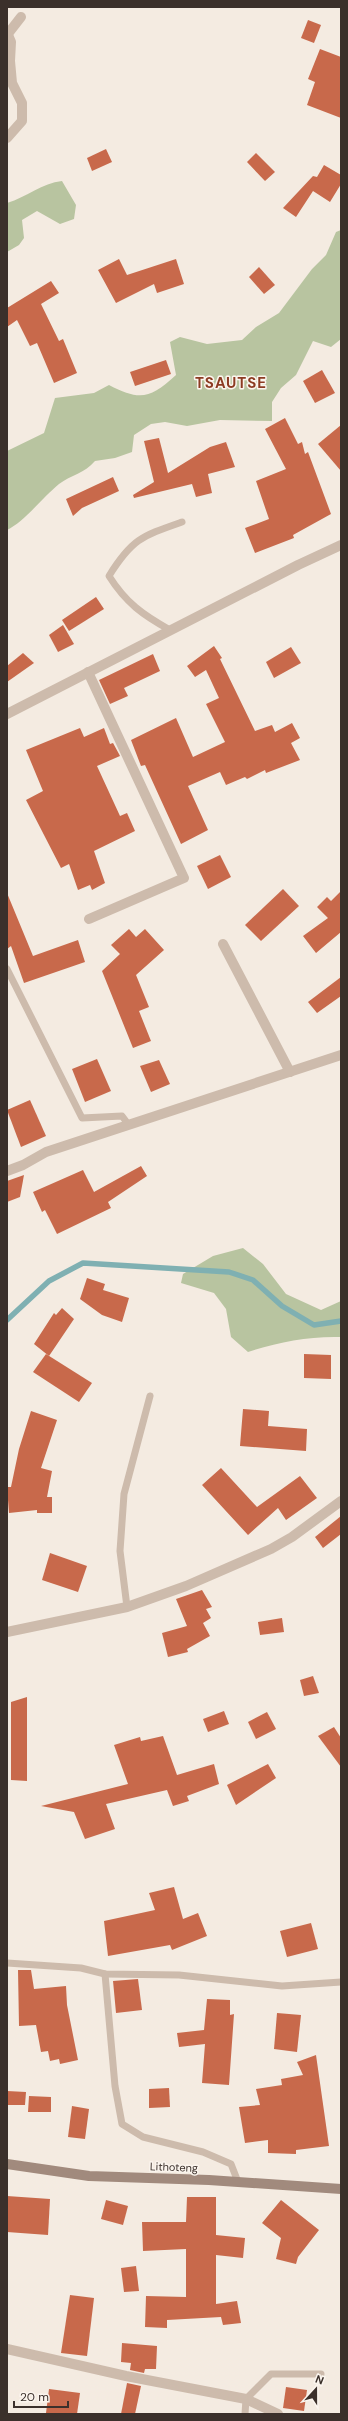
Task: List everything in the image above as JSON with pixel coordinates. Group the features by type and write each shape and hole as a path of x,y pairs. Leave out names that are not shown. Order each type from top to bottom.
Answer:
{"main road":[{"name":"Lithoteng","path":"7,2164 89,2176 238,2182 341,2189"}],"street":[{"path":"7,138 22,121 22,103 12,83 10,61 11,42 7,35 21,17"},
{"path":"7,714 298,564 341,545"},
{"path":"88,672 184,878 89,919"},
{"path":"223,944 290,1072"},
{"path":"7,1170 23,1165 46,1152 341,1055"},
{"path":"7,1632 127,1607 186,1586 271,1549 292,1537 341,1501"},
{"path":"7,2349 126,2376 246,2399 278,2414"}],"lane":[{"path":"170,630 142,614 120,593 109,576 124,552 146,535 182,522"},
{"path":"7,969 82,1118 122,1116 128,1124"},
{"path":"127,1607 120,1551 124,1494 150,1396"},
{"path":"7,1963 81,1968 105,1974 179,1976 282,1986 341,1982"},
{"path":"105,1974 115,2086 122,2124 143,2136 203,2152 231,2164 238,2182"},
{"path":"245,2414 246,2399 270,2374 321,2374"}],"green space":[{"path":"62,181 76,205 74,219 60,224 37,211 22,220 24,238 19,245 7,252 7,203 48,184"},
{"path":"341,230 341,339 331,347 313,341 296,375 281,388 272,402 272,421 220,420 187,426 165,422 151,424 134,435 132,452 115,458 95,461 87,468 59,484 27,515 7,530 7,451 44,433 55,398 94,393 109,385 129,394 137,395 152,393 159,389 176,375 170,342 180,337 207,344 242,340 256,327 279,313 312,269 326,255 336,232"},
{"path":"243,1248 263,1264 286,1294 321,1310 341,1301 341,1337 294,1340 248,1352 231,1337 226,1309 214,1293 181,1283 183,1274 213,1256"}],"building":[{"path":"308,20 321,25 314,43 301,38"},
{"path":"320,49 341,57 341,118 307,105 315,82 308,79"},
{"path":"106,149 112,162 92,171 87,158"},
{"path":"256,153 275,172 265,181 247,162"},
{"path":"324,165 341,175 341,184 330,202 313,191 296,217 283,208 313,176 317,177"},
{"path":"119,259 127,275 176,259 184,284 157,293 154,284 116,303 98,270"},
{"path":"259,267 275,285 264,294 249,277"},
{"path":"51,281 59,293 41,304 59,341 63,339 77,373 54,383 37,343 30,346 17,320 7,327 7,308"},
{"path":"166,360 171,374 135,386 130,372"},
{"path":"322,370 335,393 315,403 303,381"},
{"path":"285,418 298,444 302,442 305,454 308,452 331,514 293,535 294,538 255,553 245,528 269,519 256,481 286,469 265,429"},
{"path":"341,425 341,471 318,444"},
{"path":"159,438 168,473 210,447 226,442 235,467 208,474 212,493 196,497 192,484 134,498 133,495 154,482 144,441"},
{"path":"113,477 119,491 82,508 73,516 66,499"},
{"path":"96,597 104,609 69,631 62,620"},
{"path":"63,625 74,644 58,652 49,635"},
{"path":"214,646 222,658 220,659 255,731 272,725 275,732 292,723 300,738 291,743 300,760 266,773 265,770 247,779 245,777 226,785 220,772 188,786 208,830 181,844 145,765 141,766 131,740 176,718 193,757 225,742 206,704 219,698 206,670 195,677 187,666"},
{"path":"291,647 301,663 274,678 266,662"},
{"path":"23,653 34,663 7,682 7,666"},
{"path":"153,654 160,671 124,688 128,696 110,704 99,680"},
{"path":"80,728 84,737 104,728 110,744 113,743 119,754 120,756 97,766 120,816 127,813 135,831 94,851 105,883 92,890 90,885 78,890 69,864 61,868 26,800 43,791 26,750"},
{"path":"220,855 231,877 208,889 197,866"},
{"path":"283,889 299,906 261,941 245,925"},
{"path":"341,891 341,932 316,953 303,936 328,918 317,907 327,897 331,901"},
{"path":"7,893 33,956 78,940 85,962 24,983 11,946 7,949"},
{"path":"129,929 136,937 145,929 164,950 136,975 149,1007 139,1011 151,1041 133,1048 102,971 120,954 111,945"},
{"path":"341,977 341,996 317,1013 308,1002"},
{"path":"97,1059 111,1091 85,1102 72,1069"},
{"path":"159,1060 170,1084 151,1092 140,1066"},
{"path":"30,1100 46,1136 21,1147 7,1110"},
{"path":"141,1166 147,1176 108,1202 111,1208 57,1234 45,1210 42,1212 33,1192 83,1170 94,1192"},
{"path":"24,1175 20,1197 7,1202 7,1181"},
{"path":"87,1278 105,1284 103,1290 129,1298 122,1322 102,1315 80,1299"},
{"path":"62,1308 74,1319 49,1356 34,1344 54,1313 56,1315"},
{"path":"46,1354 92,1383 79,1402 33,1372"},
{"path":"304,1354 331,1355 331,1379 304,1378"},
{"path":"243,1409 269,1411 268,1426 307,1429 306,1451 240,1446"},
{"path":"31,1411 57,1420 41,1468 52,1471 47,1497 52,1497 52,1513 37,1513 37,1510 9,1513 7,1487 11,1487 19,1449"},
{"path":"221,1468 257,1507 300,1476 317,1498 286,1520 278,1508 248,1535 202,1485"},
{"path":"341,1516 341,1534 323,1548 315,1537"},
{"path":"50,1553 87,1566 78,1592 42,1580"},
{"path":"202,1590 212,1607 206,1609 211,1618 203,1623 210,1636 187,1649 188,1652 168,1657 162,1633 187,1626 176,1599"},
{"path":"282,1618 284,1632 260,1635 258,1622"},
{"path":"313,1676 319,1693 304,1696 300,1680"},
{"path":"27,1697 27,1781 11,1780 11,1702"},
{"path":"224,1711 229,1724 208,1732 203,1719"},
{"path":"267,1712 276,1729 256,1739 248,1722"},
{"path":"334,1727 341,1738 341,1767 318,1736"},
{"path":"163,1736 177,1775 214,1764 219,1784 187,1796 189,1801 173,1806 167,1790 106,1804 115,1829 85,1839 74,1812 41,1806 128,1784 114,1745 140,1737 141,1741"},
{"path":"268,1764 276,1778 236,1805 227,1785"},
{"path":"174,1887 183,1919 198,1913 207,1936 172,1950 170,1945 108,1956 104,1921 155,1910 149,1893"},
{"path":"311,1923 318,1949 287,1957 280,1931"},
{"path":"18,1970 31,1970 34,1989 66,1986 67,2005 78,2060 60,2064 59,2059 50,2061 48,2051 41,2052 36,2025 19,2026"},
{"path":"138,1979 142,2010 116,2013 113,1981"},
{"path":"207,1999 230,2000 230,2015 234,2014 229,2085 202,2083 205,2044 179,2047 177,2033 204,2030"},
{"path":"277,2013 301,2015 297,2052 274,2049"},
{"path":"316,2055 329,2146 296,2150 296,2154 268,2153 268,2140 245,2143 239,2107 260,2105 256,2089 282,2085 281,2079 303,2075 297,2062"},
{"path":"169,2088 170,2107 149,2108 149,2089"},
{"path":"7,2091 26,2092 25,2105 7,2105"},
{"path":"29,2096 51,2097 51,2112 28,2112"},
{"path":"72,2106 89,2109 85,2139 68,2137"},
{"path":"7,2196 50,2199 48,2235 7,2232"},
{"path":"187,2197 216,2197 216,2235 245,2238 243,2258 216,2255 216,2304 237,2301 241,2323 223,2325 221,2317 167,2320 167,2328 145,2327 146,2296 186,2297 186,2249 143,2251 142,2222 186,2222"},
{"path":"106,2200 128,2206 123,2225 101,2219"},
{"path":"281,2200 319,2230 298,2257 296,2264 276,2259 281,2238 262,2223"},
{"path":"136,2266 139,2291 124,2292 121,2268"},
{"path":"70,2295 94,2298 87,2356 61,2353"},
{"path":"122,2343 157,2346 156,2369 145,2369 144,2373 130,2370 131,2363 121,2362"},
{"path":"127,2383 141,2386 135,2414 121,2414"},
{"path":"286,2387 307,2390 304,2411 283,2408"},
{"path":"49,2389 80,2393 77,2414 46,2413"}],"waterway":[{"path":"7,1320 49,1281 83,1263 229,1272 253,1280 282,1306 314,1325 341,1321"}],"district":[{"name":"TSAUTSE","path":"231,383"}]}
